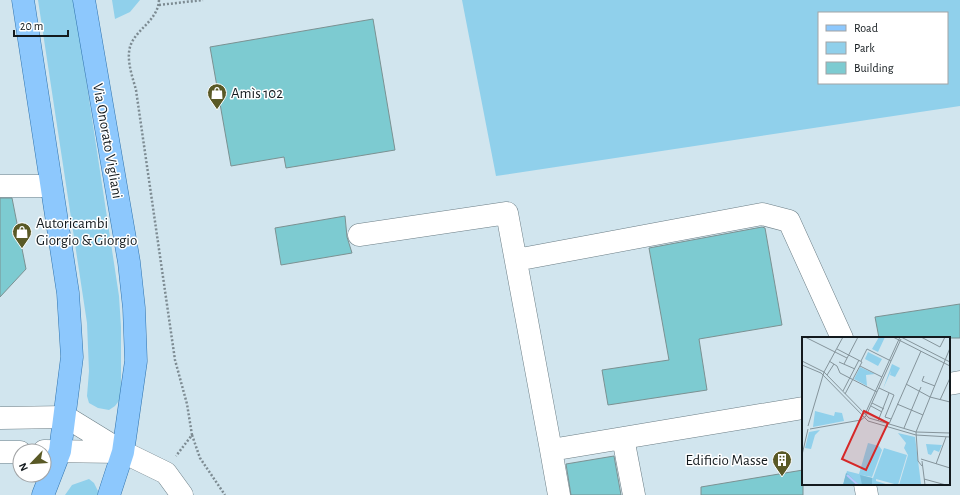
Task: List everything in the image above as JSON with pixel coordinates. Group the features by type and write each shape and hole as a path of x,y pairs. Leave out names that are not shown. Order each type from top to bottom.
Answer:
{"main road":[{"path":"23,0 68,293 72,357 66,417 52,451"},
{"name":"Via Onorato Vigliani","path":"84,0 129,262 134,308 136,361 123,452 109,495"},
{"path":"43,495 45,483"}],"street":[{"path":"0,186 51,186"},
{"path":"359,235 507,213 559,495"},
{"path":"516,260 762,214 789,220 842,337"},
{"path":"950,384 960,382"},
{"path":"551,450 802,408"},
{"path":"0,418 66,417 123,452 166,473 182,495"},
{"path":"623,438 634,495"},
{"path":"52,451 123,452"},
{"path":"0,452 12,452"},
{"path":"865,485 867,495"}],"path":[{"path":"159,0 159,5 149,23 132,39 128,54 136,90 175,360 187,404 192,435 200,458 225,495"},
{"path":"159,5 202,0"},
{"path":"176,456 192,435"}],"green space":[{"path":"38,0 74,0 119,296 121,327 121,398 115,406 109,410 98,408 89,403 87,396 89,371 87,323"},
{"path":"112,0 140,0 130,12 115,19"},
{"path":"462,0 960,0 960,106 496,176"},
{"path":"89,479 94,483 100,495 65,495 72,485"}],"building":[{"path":"373,19 395,150 286,168 284,157 231,166 210,47"},
{"path":"0,198 12,198 26,269 0,297"},
{"path":"345,216 347,237 352,253 281,265 275,228"},
{"path":"762,227 765,228 782,325 699,339 707,390 608,405 602,370 669,360 649,248"},
{"path":"960,304 960,338 879,337 875,317"},
{"path":"614,456 621,495 571,495 566,464"},
{"name":"Edificio Masse","path":"802,470 803,495 701,495 701,487"}],"place":[{"name":"Amìs 102","path":"217,110"},
{"name":"Autoricambi Giorgio & Giorgio","path":"22,249"},
{"name":"Edificio Masse","path":"782,477"}]}
